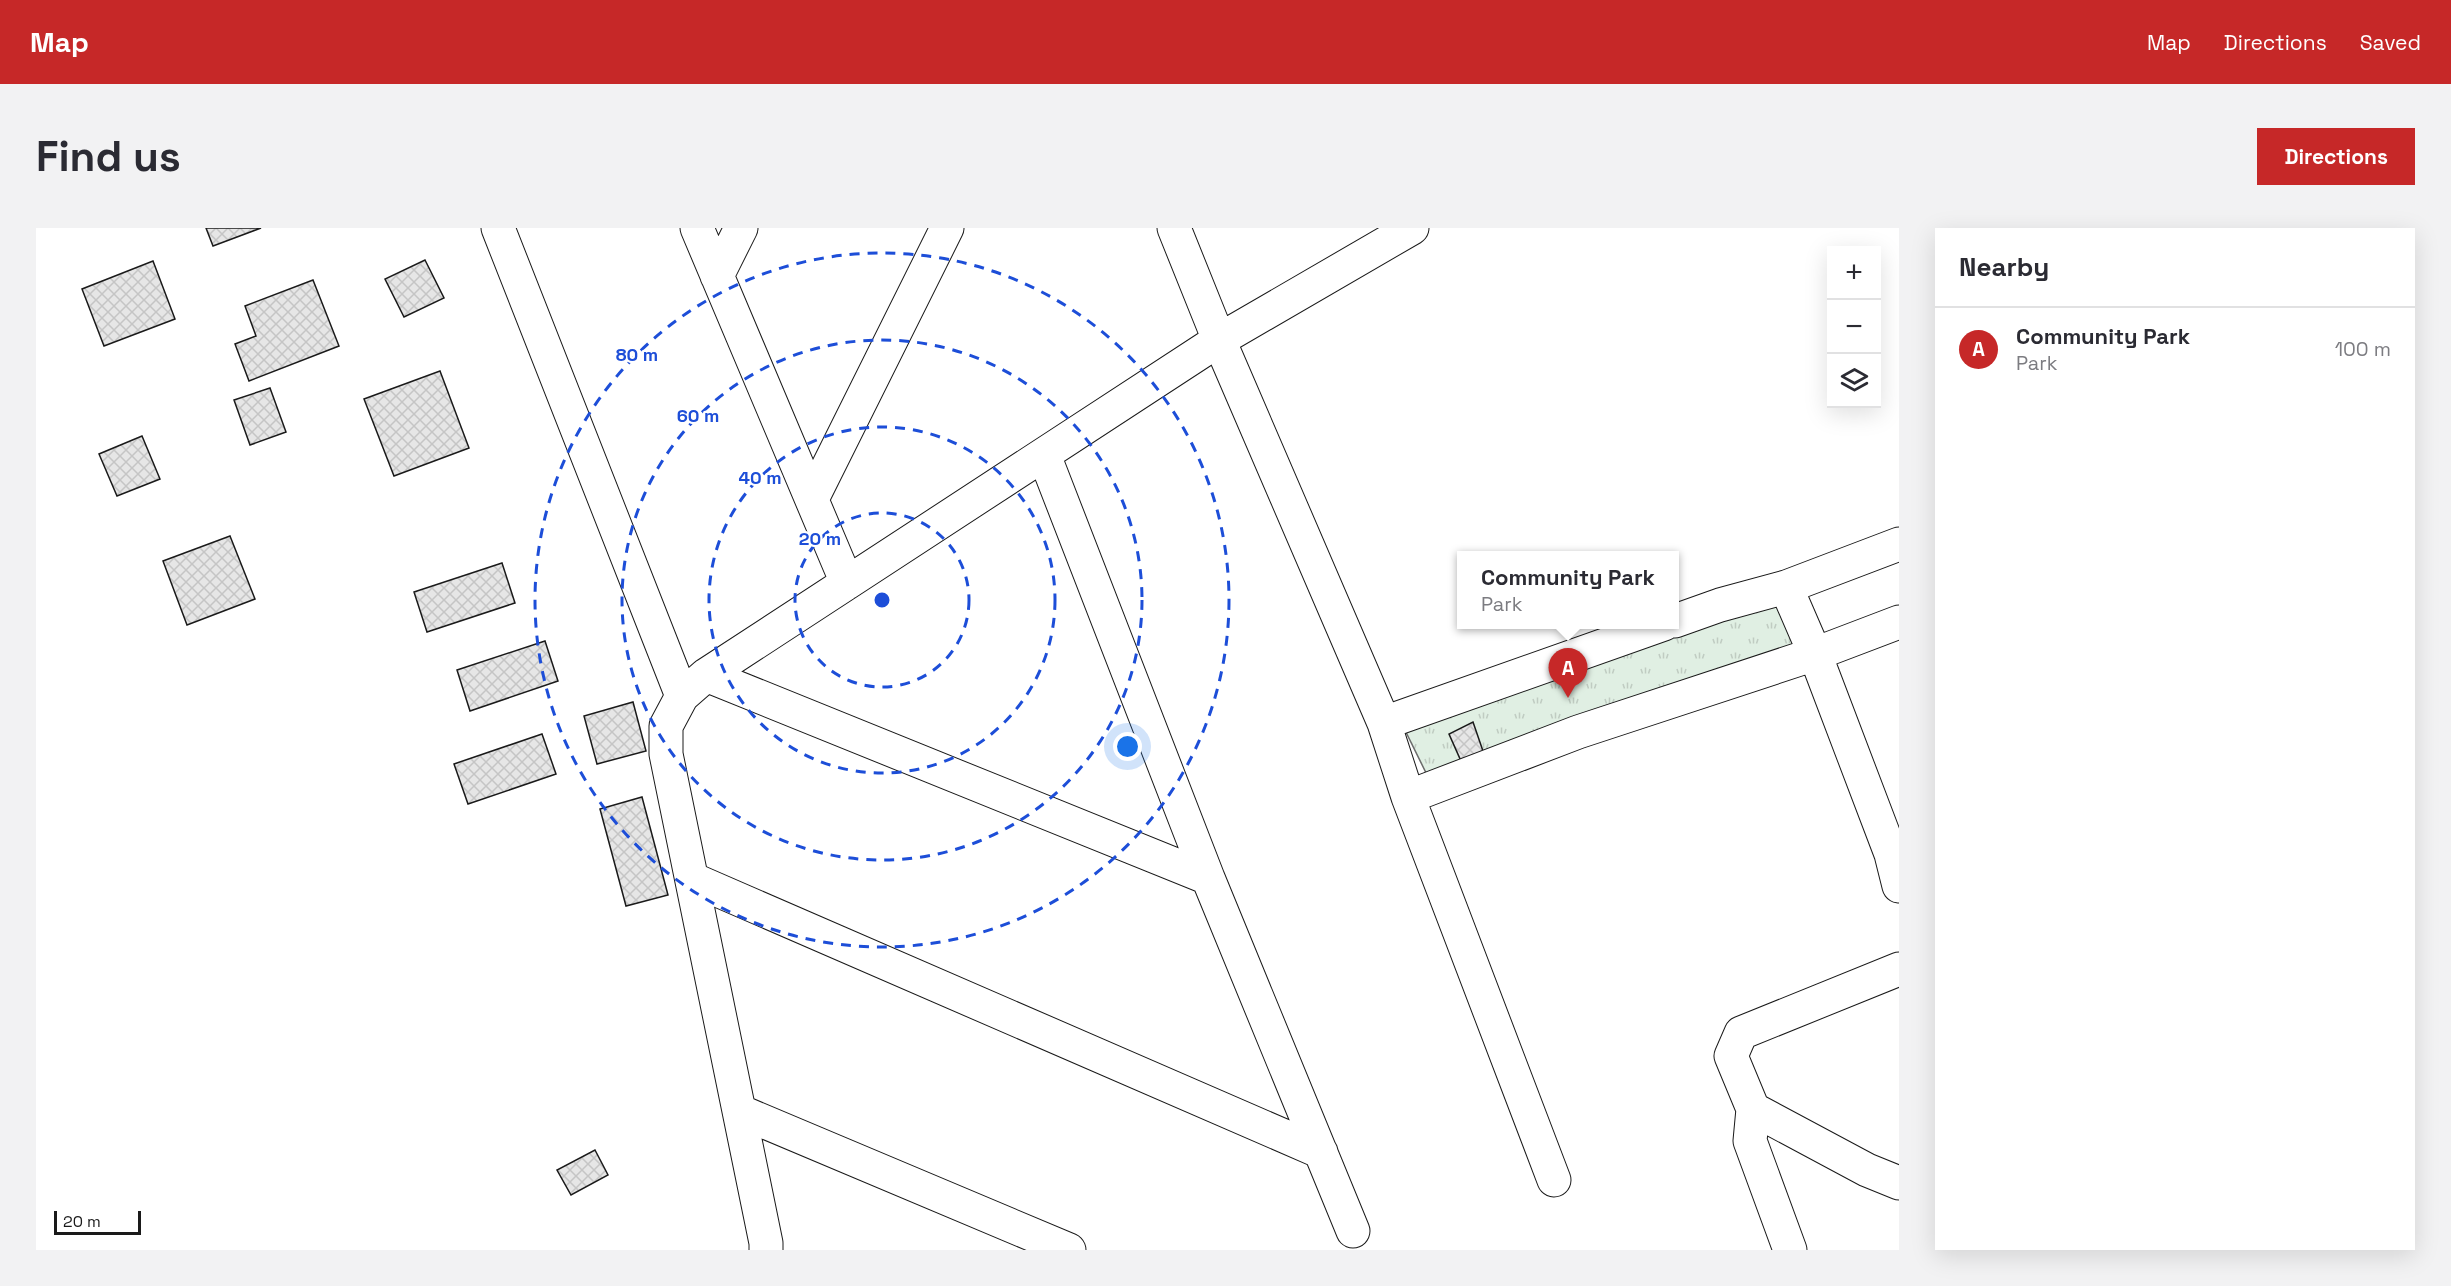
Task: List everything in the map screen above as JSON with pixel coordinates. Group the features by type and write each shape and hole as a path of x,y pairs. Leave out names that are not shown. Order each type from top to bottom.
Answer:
{"street":[{"path":"498,228 682,696"},
{"path":"697,228 847,583"},
{"path":"717,276 741,228"},
{"path":"812,499 947,228"},
{"path":"1174,228 1219,340 1384,723 1408,796 1554,1180"},
{"path":"766,1250 666,754 666,726 682,696 706,675 1373,238 1412,228"},
{"path":"1044,454 1208,878 1353,1231"},
{"path":"1679,619 1720,605 1786,587 1899,544"},
{"path":"1786,587 1895,844 1899,886"},
{"path":"1408,796 1578,732 1815,654 1899,622"},
{"path":"1384,723 1650,629"},
{"path":"706,675 1208,878"},
{"path":"692,879 1321,1152"},
{"path":"1790,1250 1750,1141 1753,1109 1731,1056 1741,1033 1899,969"},
{"path":"1753,1109 1867,1170 1899,1183"},
{"path":"739,1111 1069,1250"}],"green space":[{"path":"1786,587 1815,654 1433,787 1399,718 1662,629 1679,629 1679,623"}],"building":[{"path":"206,228 261,228 213,246"},
{"path":"425,260 444,298 404,317 385,279"},
{"path":"153,261 175,319 104,346 82,289"},
{"path":"313,280 339,346 249,381 235,344 256,336 245,306"},
{"path":"440,371 469,448 394,476 364,399"},
{"path":"270,388 286,432 250,445 234,400"},
{"path":"142,436 160,479 117,496 99,454"},
{"path":"230,536 255,599 187,625 163,561"},
{"path":"502,563 515,603 427,632 414,592"},
{"path":"545,641 558,681 470,711 457,670"},
{"path":"633,702 646,751 597,764 584,716"},
{"path":"1473,722 1484,754 1461,761 1449,734"},
{"path":"542,734 556,774 468,804 454,764"},
{"path":"642,797 668,895 626,906 600,809"},
{"path":"595,1150 608,1175 571,1195 557,1170"}],"place":[{"name":"Community Park","path":"1568,698"}]}
